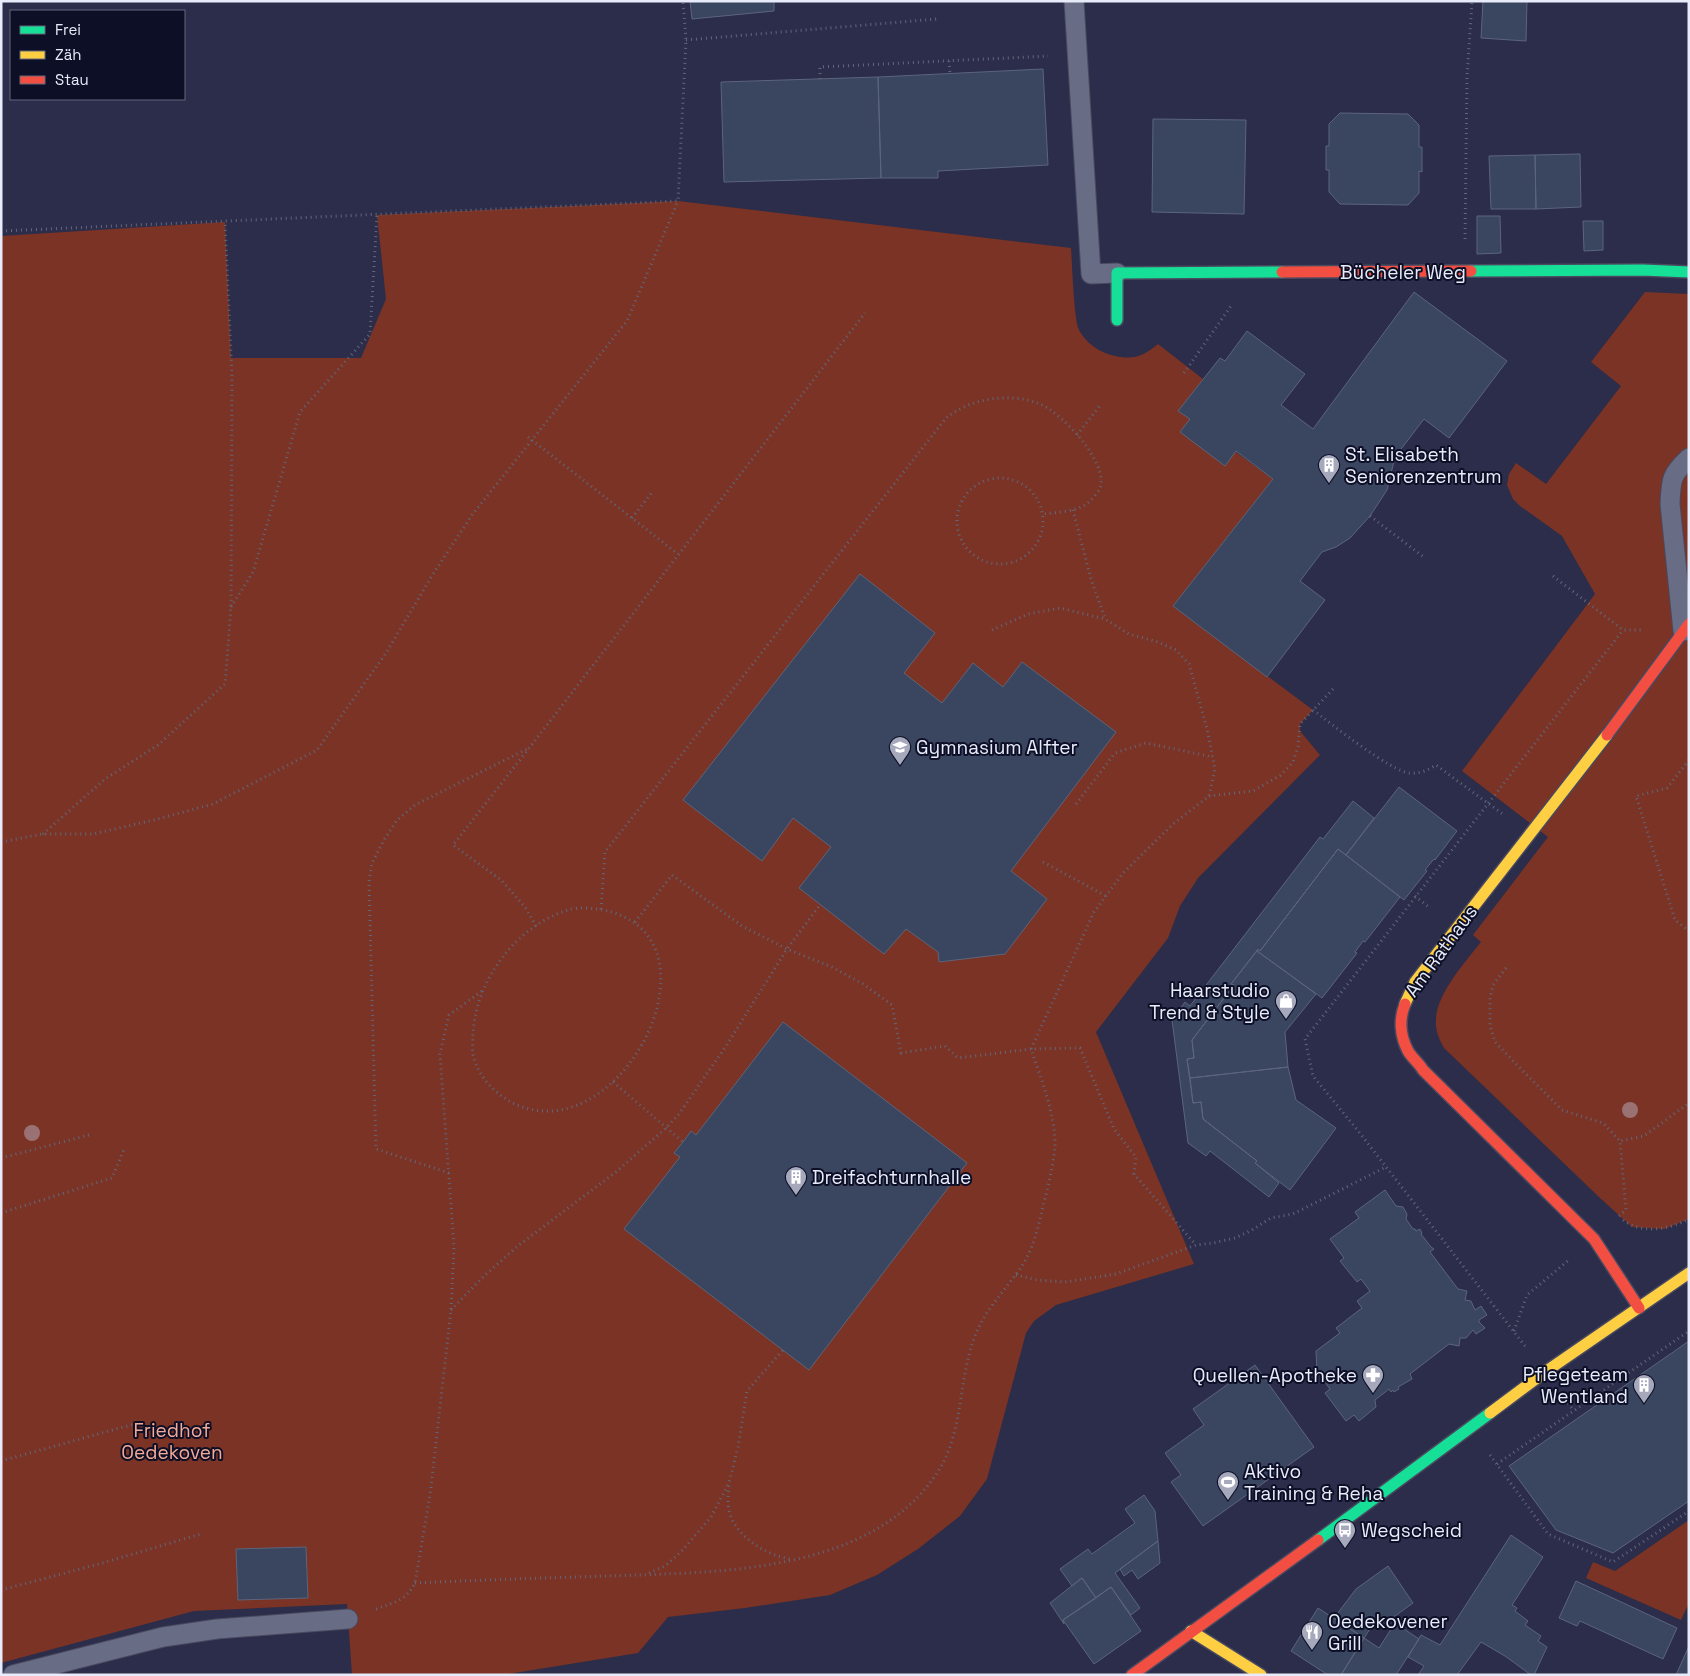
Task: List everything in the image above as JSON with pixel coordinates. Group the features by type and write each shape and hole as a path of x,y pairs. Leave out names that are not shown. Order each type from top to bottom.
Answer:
{"street":[{"name":"Bücheler Weg","path":"1117,273 1643,270 1689,272"},
{"path":"1117,273 1117,320"},
{"name":"Am Rathaus","path":"1639,1308 1594,1239 1423,1070 1409,1053 1402,1032 1402,1017 1404,1002 1416,982 1588,760 1686,627"},
{"path":"1132,1675 1546,1372 1689,1274"},
{"path":"1191,1631 1261,1675"}],"lane":[{"name":"Bücheler Weg","path":"1074,1 1091,274 1117,273"},
{"name":"Am Rathaus","path":"1686,627 1670,504 1671,486 1675,471 1689,458"},
{"path":"13,1675 163,1637 217,1629 348,1619"}],"path":[{"path":"1,842 43,834 93,834 213,804 316,750 386,653 433,574 472,515 627,321 678,202 686,40 683,1"},
{"path":"1465,272 1467,77 1472,1"},
{"path":"686,40 937,19"},
{"path":"820,79 820,67 1076,54"},
{"path":"949,61 950,73"},
{"path":"1,231 678,202"},
{"path":"231,607 253,572 300,412 370,334 377,215"},
{"path":"43,834 105,778 158,745 225,684 231,607 232,376 225,222"},
{"path":"1184,373 1235,300 1240,273"},
{"path":"536,926 525,907 501,880 453,844 530,748 865,313"},
{"path":"601,909 605,852 946,418 956,410 987,399 1006,398 1022,399 1041,404 1056,413 1077,435 1096,462 1100,475 1100,487 1090,502 1073,510 1044,514"},
{"path":"1077,435 1101,404"},
{"path":"528,436 678,554"},
{"path":"1002,477 1016,480 1029,488 1038,500 1044,514 1044,528 1039,541 1031,552 1020,560 1007,564 993,564 980,560 961,541 956,526 957,511 964,497 973,486 987,479 1002,477"},
{"path":"632,518 653,491"},
{"path":"1073,510 1091,579 1105,619"},
{"path":"1370,516 1425,558"},
{"path":"1313,710 1390,766 1410,774 1427,771 1436,765 1489,803 1623,630 1553,576"},
{"path":"992,630 1028,614 1060,608 1105,619 1129,634 1158,642 1176,650 1189,664 1214,757 1214,769 1209,796"},
{"path":"415,1583 723,1571 761,1566 840,1545 880,1528 898,1516 928,1485 940,1469 952,1442 970,1348 976,1332 1016,1275 1028,1255 1036,1235 1055,1145 1053,1124 1031,1049 1094,912 1123,873 1173,824 1209,796 1253,792 1281,775 1293,762 1298,746 1300,724 1334,688"},
{"path":"1076,804 1115,754 1146,743 1214,757"},
{"path":"449,1173 376,1149 369,882 372,863 397,820 415,805 530,748"},
{"path":"1689,760 1667,788 1636,796 1675,920 1689,931"},
{"path":"1043,862 1106,896"},
{"path":"634,922 672,875 742,926 787,949 832,967 863,984 892,1005 901,1053 945,1046 958,1058 1031,1049 1080,1048 1114,1129 1136,1158 1134,1174 1196,1245"},
{"path":"451,1310 484,1276 519,1245 616,1172 679,1114 787,949 820,905"},
{"path":"601,909 618,913 634,922 647,933 655,946 659,962 660,994 657,1011 643,1044 629,1065 612,1082 590,1099 560,1110 538,1111 525,1109 494,1091 482,1076 473,1054 475,1017 482,991 502,958 536,926 569,910 601,909"},
{"path":"1506,968 1494,985 1490,998 1490,1026 1495,1042 1562,1110 1603,1123 1620,1141 1626,1210 1527,1295 1514,1331"},
{"path":"348,1619 392,1604 410,1592 415,1583 430,1495 451,1310 454,1246 440,1054 449,1015 482,991"},
{"path":"612,1082 683,1142"},
{"path":"1620,1141 1644,1136 1689,1103"},
{"path":"1,1158 89,1135"},
{"path":"1,1213 112,1178 125,1146"},
{"path":"1016,1275 1054,1282 1116,1274 1196,1245 1235,1238 1271,1218 1293,1214 1386,1167 1546,1372"},
{"path":"1619,1216 1632,1226 1650,1229 1664,1229 1689,1220"},
{"path":"1497,1464 1689,1331"},
{"path":"783,1350 747,1392 738,1447 729,1483 728,1498 730,1511 738,1528 762,1549 778,1556 793,1559"},
{"path":"1,1461 145,1421"},
{"path":"1470,1428 1548,1534 1613,1562 1689,1511"},
{"path":"647,1574 665,1566 681,1552 711,1516 729,1483"},
{"path":"1,1590 201,1534"}],"green space":[{"name":"Friedhof Oedekoven","path":"678,201 1071,248 1077,324 1085,339 1094,347 1104,352 1128,358 1148,352 1158,344 1203,379 1179,411 1273,479 1173,606 1313,710 1300,724 1300,731 1320,755 1198,878 1180,906 1168,938 1096,1032 1194,1264 1056,1305 1034,1321 1026,1333 987,1479 960,1516 918,1549 877,1575 830,1595 668,1617 638,1653 502,1675 352,1675 347,1604 194,1611 1,1663 1,236 225,222 231,358 361,358 386,299 377,215"},
{"path":"1645,292 1689,294 1689,1219 1664,1229 1632,1227 1444,1048 1436,1027 1441,999 1460,968 1481,942 1473,935 1548,837 1462,771 1595,594 1562,536 1513,499 1507,485 1509,474 1516,463 1546,484 1621,386 1591,362"},
{"path":"1689,1520 1689,1603 1681,1620 1586,1578 1593,1562 1615,1571"}],"building":[{"path":"690,1 774,1 774,11 692,19"},
{"path":"1483,1 1527,1 1526,41 1481,38"},
{"path":"1043,69 1048,165 938,171 938,178 881,178 878,77"},
{"path":"878,77 881,178 724,182 721,82"},
{"path":"1340,113 1408,114 1419,125 1419,147 1422,147 1422,172 1419,171 1419,193 1408,205 1340,204 1329,192 1329,170 1326,170 1326,146 1329,146 1329,124"},
{"path":"1153,119 1246,120 1244,214 1152,212"},
{"path":"1580,154 1581,207 1536,209 1535,155"},
{"path":"1535,155 1536,209 1491,209 1489,156"},
{"path":"1477,216 1500,216 1501,253 1477,254"},
{"path":"1583,221 1603,221 1603,250 1584,251"},
{"name":"St. Elisabeth Seniorenzentrum","path":"1414,292 1507,361 1449,438 1424,419 1395,457 1387,490 1370,516 1350,538 1336,547 1322,552 1300,581 1325,600 1267,677 1173,606 1273,479 1236,451 1225,466 1180,432 1190,419 1178,411 1220,358 1225,361 1247,331 1305,374 1281,405 1313,429"},
{"name":"Gymnasium Alfter","path":"860,574 935,633 904,673 942,703 973,663 1003,687 1022,662 1116,732 1011,871 1047,899 1005,954 939,962 938,952 906,929 884,954 799,888 831,847 793,818 762,861 683,800"},
{"path":"1399,787 1457,831 1425,870 1427,871 1404,900 1346,855"},
{"path":"1353,801 1374,818 1346,855 1338,849 1260,951 1258,949 1231,984 1234,985 1192,1040 1194,1058 1187,1059 1193,1103 1201,1102 1203,1119 1257,1161 1255,1163 1279,1183 1269,1197 1210,1151 1206,1156 1188,1143 1172,1020 1185,1002 1190,1006 1320,837 1323,839"},
{"path":"1338,849 1400,897 1365,942 1363,941 1355,952 1357,953 1322,998 1257,951 1258,949 1260,951"},
{"path":"1257,951 1316,994 1285,1032 1288,1067 1190,1078 1187,1059 1194,1058 1192,1040 1234,985 1231,984"},
{"name":"Dreifachturnhalle","path":"783,1022 967,1163 809,1370 624,1229 680,1157 674,1153 691,1131 696,1135"},
{"path":"1288,1067 1296,1100 1336,1128 1290,1190 1255,1163 1257,1161 1203,1119 1201,1102 1193,1103 1190,1078"},
{"path":"1385,1190 1396,1206 1403,1207 1407,1214 1406,1219 1413,1229 1416,1231 1420,1229 1421,1234 1434,1249 1430,1252 1458,1289 1467,1291 1465,1300 1471,1301 1475,1310 1481,1306 1487,1315 1479,1320 1479,1322 1485,1328 1476,1334 1473,1330 1466,1338 1460,1338 1459,1346 1449,1344 1410,1374 1412,1379 1398,1387 1399,1389 1391,1392 1389,1389 1375,1400 1376,1407 1359,1421 1354,1415 1346,1421 1325,1393 1330,1389 1317,1371 1316,1351 1340,1333 1336,1328 1362,1308 1357,1301 1370,1291 1361,1279 1357,1282 1340,1261 1344,1258 1330,1239 1359,1218 1355,1212"},
{"name":"Pflegeteam Wentland","path":"1689,1341 1689,1501 1613,1553 1556,1530 1509,1466"},
{"path":"1255,1365 1314,1447 1203,1526 1171,1482 1181,1475 1165,1453 1204,1425 1193,1409"},
{"path":"1144,1495 1155,1511 1158,1541 1115,1573 1140,1608 1131,1615 1111,1587 1096,1598 1082,1578 1072,1586 1060,1569 1088,1549 1092,1554 1135,1523 1125,1509"},
{"path":"1511,1535 1543,1557 1512,1605 1517,1608 1515,1611 1528,1621 1525,1625 1541,1636 1538,1641 1547,1647 1534,1675 1531,1675 1505,1656 1481,1642 1457,1675 1418,1675 1424,1666 1408,1657 1421,1635 1440,1645"},
{"path":"1158,1541 1160,1563 1138,1579 1132,1570 1124,1576 1120,1569"},
{"path":"306,1547 308,1598 238,1600 236,1549"},
{"path":"1388,1566 1413,1603 1381,1626 1376,1620 1364,1638 1334,1618 1356,1589"},
{"path":"1082,1578 1096,1598 1063,1620 1064,1624 1050,1603"},
{"path":"1576,1581 1677,1628 1663,1659 1580,1621 1577,1626 1559,1618"},
{"path":"1111,1587 1141,1631 1094,1664 1063,1620"},
{"path":"1318,1608 1364,1638 1341,1675 1328,1675 1291,1651"},
{"path":"1395,1623 1419,1639 1396,1675 1341,1675 1364,1638 1379,1648"},
{"path":"1689,1646 1689,1675 1676,1675"}],"traffic: fast":[{"path":"1471,271 1643,270 1689,272"},
{"path":"1117,320 1117,273 1282,272"},
{"path":"1318,1540 1490,1413"}],"traffic: slow":[{"path":"1405,1004 1415,982 1607,735"},
{"path":"1490,1413 1545,1372 1689,1273"},
{"path":"1191,1631 1261,1675"}],"traffic: jam":[{"path":"1282,272 1471,271"},
{"path":"1607,735 1689,624"},
{"path":"1405,1004 1401,1028 1405,1045 1411,1056 1594,1239 1639,1308"},
{"path":"1132,1675 1318,1540"}],"place":[{"name":"St. Elisabeth Seniorenzentrum","path":"1329,484"},
{"name":"Gymnasium Alfter","path":"900,766"},
{"name":"Haarstudio Trend & Style","path":"1286,1020"},
{"name":"Dreifachturnhalle","path":"796,1196"},
{"name":"Quellen-Apotheke","path":"1373,1394"},
{"name":"Pflegeteam Wentland","path":"1644,1404"},
{"name":"Aktivo Training & Reha","path":"1228,1501"},
{"name":"Wegscheid","path":"1345,1549"},
{"name":"Oedekovener Grill","path":"1312,1651"}]}
